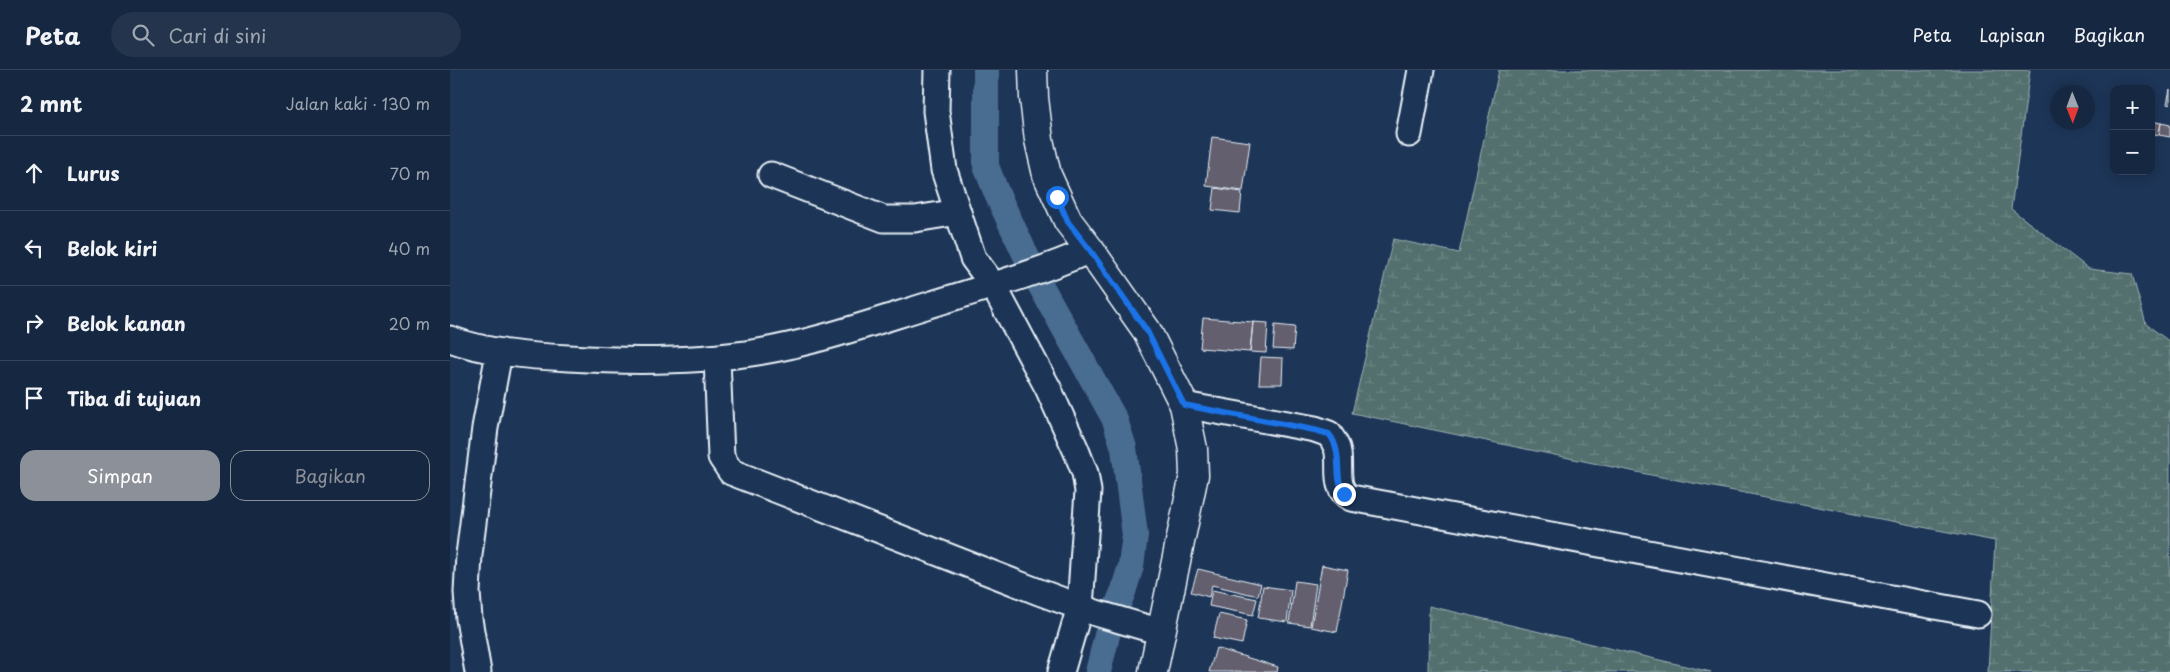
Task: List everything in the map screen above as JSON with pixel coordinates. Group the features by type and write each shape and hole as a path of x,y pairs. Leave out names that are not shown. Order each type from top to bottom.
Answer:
{"street":[{"path":"937,70 936,111 944,170 973,258 994,285 1048,388 1085,473 1088,491 1088,610 1062,672"},
{"path":"1032,70 1039,140 1047,175 1068,222 1147,331 1184,405 1193,449 1194,475 1151,630 1152,672"},
{"path":"1409,134 1421,70"},
{"path":"771,175 884,218 915,219 958,212"},
{"path":"450,339 499,353 608,361 717,358 760,352 836,333 1019,277 1090,250"},
{"path":"478,672 469,620 458,589 469,555 485,428 499,353"},
{"path":"717,358 722,457 731,472 1088,610 1151,630"},
{"path":"1184,405 1329,434 1337,448 1340,488 1344,494 1351,498 1978,614"}],"green space":[{"path":"1499,70 2030,70 2011,209 2089,269 2132,274 2146,324 2170,342 2170,672 1988,672 1995,541 1651,475 1352,413 1393,239 1459,253"},
{"path":"1429,606 1711,672 1428,672"}],"building":[{"path":"2170,89 2170,105 2167,104"},
{"path":"2155,122 2161,123 2159,135 2155,134"},
{"path":"2161,123 2170,125 2170,137 2159,135"},
{"path":"1212,137 1250,142 1243,191 1206,186"},
{"path":"1215,188 1242,192 1240,213 1212,210"},
{"path":"1203,318 1253,322 1250,352 1200,348"},
{"path":"1253,322 1268,323 1266,353 1250,352"},
{"path":"1275,325 1295,327 1293,350 1273,349"},
{"path":"1261,357 1283,358 1282,384 1259,384"},
{"path":"1322,565 1348,570 1337,632 1311,627"},
{"path":"1198,569 1261,584 1258,596 1212,585 1209,597 1191,592"},
{"path":"1295,581 1316,584 1310,626 1289,623"},
{"path":"1263,586 1291,590 1287,622 1258,618"},
{"path":"1212,590 1257,599 1253,615 1209,606"},
{"path":"1219,614 1247,620 1242,644 1213,638"},
{"path":"1216,648 1278,667 1277,672 1209,672"}],"waterway":[{"path":"986,70 986,166 1037,279 1115,420 1124,448 1135,535 1131,566 1110,623 1098,672"}],"route":[{"path":"1057,197 1068,222 1147,331 1184,405 1329,434 1337,448 1340,488 1344,494"}]}
